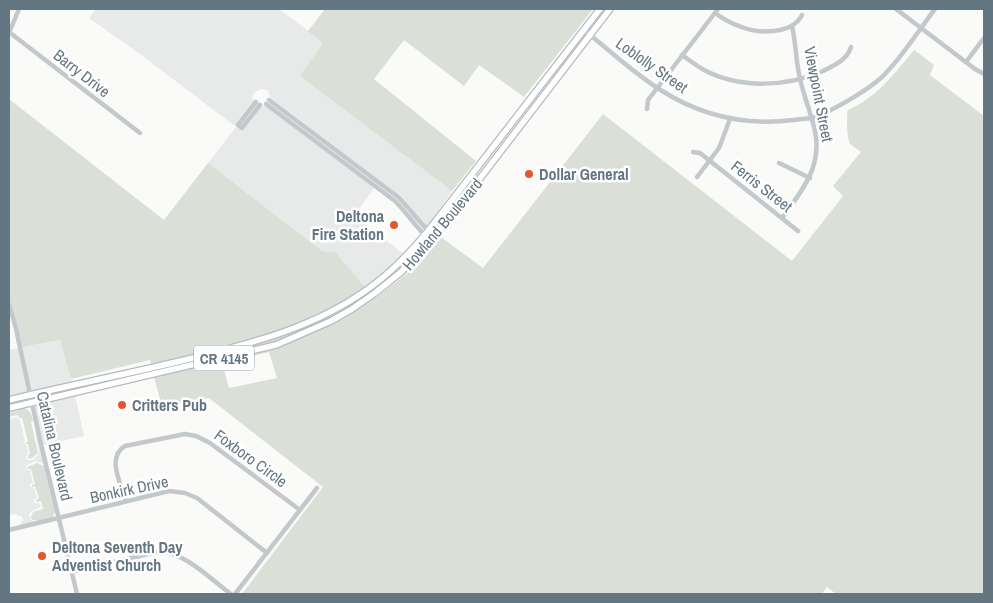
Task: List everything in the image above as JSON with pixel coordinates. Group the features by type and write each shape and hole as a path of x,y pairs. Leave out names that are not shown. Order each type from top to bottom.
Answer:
{"main road":[{"name":"Howland Boulevard","path":"9,400 243,346 295,329 327,314 370,288 407,256 427,233 600,9"},
{"name":"Howland Boulevard","path":"9,408 254,351 300,336 331,321 375,294 412,261 433,239 610,9"}],"street":[{"path":"9,32 19,9"},
{"path":"896,9 984,74"},
{"name":"Loblolly Street","path":"584,30 657,88 693,108 730,118 766,122 811,118 848,101 881,78 935,9"},
{"path":"647,109 648,100 716,11 737,26 749,30 772,30 792,26 799,21 802,14"},
{"name":"Viewpoint Street","path":"782,218 810,178 815,166 817,152 815,129 800,80 792,26"},
{"name":"Barry Drive","path":"9,32 140,133"},
{"path":"966,62 984,38"},
{"path":"682,55 705,71 733,80 770,84 800,80 830,68 845,58 851,46"},
{"path":"268,102 395,201 433,239"},
{"path":"258,103 242,128 238,125 258,103"},
{"path":"697,177 722,143 730,118"},
{"name":"Ferris Street","path":"692,152 700,153 798,231"},
{"path":"779,163 810,178"},
{"name":"Catalina Boulevard","path":"9,304 78,594"},
{"name":"Foxboro Circle","path":"126,501 115,465 117,454 121,448 185,434 196,436 210,443 300,510"},
{"path":"236,594 317,488"},
{"name":"Bonkirk Drive","path":"9,530 169,491 185,492 197,498 267,553"},
{"path":"72,572 161,551 174,553 184,558 231,594"}],"shaded area":[{"path":"96,9 279,9 324,43 301,76 452,191 427,227 399,196 271,98 267,90 261,89 255,92 252,96 254,101 235,125 241,130 244,130 261,107 266,106 374,188 354,216 405,255 366,288 335,252 322,251 208,163 236,127 89,18"},
{"path":"325,9 593,9 524,97 479,65 464,86 404,40 374,79 476,161 452,191 300,76 323,43 308,31"},
{"path":"914,50 934,65 930,75 984,116 984,594 836,594 827,587 822,594 242,594 323,487 209,398 162,407 154,377 277,347 332,323 373,297 375,298 419,265 441,237 483,268 603,114 792,261 843,196 833,186 861,152 849,142 847,127 848,110 876,92","holes":["269,352 277,378 229,388 222,363"]},
{"path":"9,99 164,220 208,163 322,251 335,252 366,288 325,312 272,335 152,366 150,360 71,379 60,340 22,347 9,297"},
{"path":"439,235 441,237 419,265 373,297 414,263"},
{"path":"369,291 370,294 330,319 275,343 153,372 153,370 242,348 294,332 323,318"},
{"path":"60,340 72,383 32,392 22,347"},
{"path":"18,348 28,393 9,398 9,350"},
{"path":"75,395 84,436 43,445 34,404"},
{"path":"25,408 32,417 33,421 31,422 38,453 28,459 30,454 28,444 25,444 28,442 22,418 17,415 9,417 9,413"},
{"path":"17,417 20,420 24,444 27,446 27,460 33,460 39,453 34,423 44,464 36,461 26,467 27,470 30,470 33,483 30,484 34,488 37,498 34,499 34,502 36,504 39,503 41,507 29,514 30,519 34,522 19,526 23,520 22,517 16,514 9,515 9,422 10,419"},
{"path":"37,463 44,466 55,512 52,518 39,521 32,520 31,517 33,512 43,509 41,501 36,502 39,498 35,486 32,487 35,484 31,469 27,467"}],"place":[{"name":"Dollar General","path":"529,174"},
{"name":"Deltona Fire Station","path":"394,225"},
{"name":"Critters Pub","path":"122,405"},
{"name":"Deltona Seventh Day Adventist Church","path":"42,556"}]}
